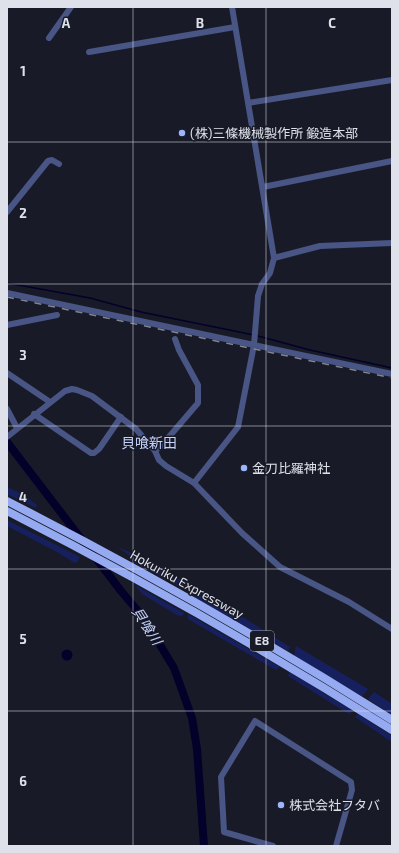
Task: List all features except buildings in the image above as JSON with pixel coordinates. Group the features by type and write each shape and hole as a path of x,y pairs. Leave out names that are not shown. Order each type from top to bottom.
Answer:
{"highway":[{"name":"Hokuriku Expressway","path":"7,501 130,566 271,646 392,720"},
{"name":"Hokuriku Expressway","path":"7,510 143,583 264,652 392,730"}],"street":[{"path":"49,38 71,7"},
{"path":"194,483 238,427 254,345 257,325 258,296 262,284 270,273 274,258 232,7"},
{"path":"89,52 235,27"},
{"path":"248,103 392,80"},
{"path":"7,212 48,161 52,160 59,164"},
{"path":"262,187 392,161"},
{"path":"274,258 320,246 392,243"},
{"path":"7,293 392,374"},
{"path":"7,326 57,315"},
{"path":"155,451 162,445 198,403 198,385 179,350 176,339"},
{"path":"7,373 50,402"},
{"path":"7,437 34,414 65,391 72,389 92,396 136,429 166,466 194,483 242,533 280,567 350,602 392,629"},
{"path":"7,409 16,429"},
{"path":"34,414 91,453 94,453 99,449 121,417"},
{"path":"274,846 224,832 221,778 255,721 351,782 352,790 336,846"}],"shaded area":[{"path":"7,487 24,495 37,505 36,508 7,494"},
{"path":"7,520 80,557 75,563 7,526"},
{"path":"118,547 167,571 177,577 190,589 178,586 133,562 130,556"},
{"path":"135,585 184,613 182,616 177,615 142,594"},
{"path":"201,591 290,647 288,651 194,597"},
{"path":"188,614 280,667 276,670 188,619"},
{"path":"296,646 368,689 362,697 294,656"},
{"path":"67,649 71,651 73,655 71,659 67,661 63,659 61,655 63,651"},
{"path":"290,672 353,711 349,714 288,676"},
{"path":"374,692 392,704 392,715 368,699"},
{"path":"358,714 392,736 392,742 355,717"}],"waterway":[{"path":"7,283 90,298 141,312 254,335"},
{"path":"258,336 310,350 392,368"},
{"name":"貝喰川","path":"7,442 121,591 143,617 174,668 192,718 197,749 204,846"}],"railway":[{"path":"7,297 392,378"}],"place":[{"name":"(株)三條機械製作所 鍛造本部","path":"182,133"},
{"name":"金刀比羅神社","path":"244,468"},
{"name":"株式会社フタバ","path":"281,805"}],"district":[{"name":"貝喰新田","path":"149,443"}]}
